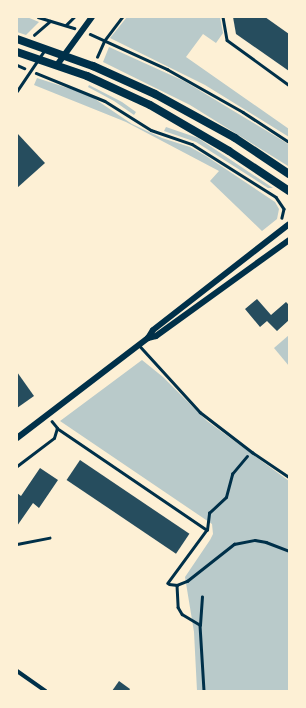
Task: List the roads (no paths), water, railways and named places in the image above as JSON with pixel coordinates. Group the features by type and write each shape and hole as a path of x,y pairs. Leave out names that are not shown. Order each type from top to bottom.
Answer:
{"main road":[{"path":"17,39 64,55 155,94 235,138 289,174"},
{"path":"17,52 57,65 179,121 286,189"}],"street":[{"path":"57,65 92,17"},
{"path":"286,189 289,196"},
{"path":"148,338 153,330 289,224"},
{"path":"17,438 138,345 162,331 289,240"},
{"path":"17,671 46,691"}],"lane":[{"path":"17,91 46,49"},
{"path":"138,345 200,412 252,452 289,477"}]}
